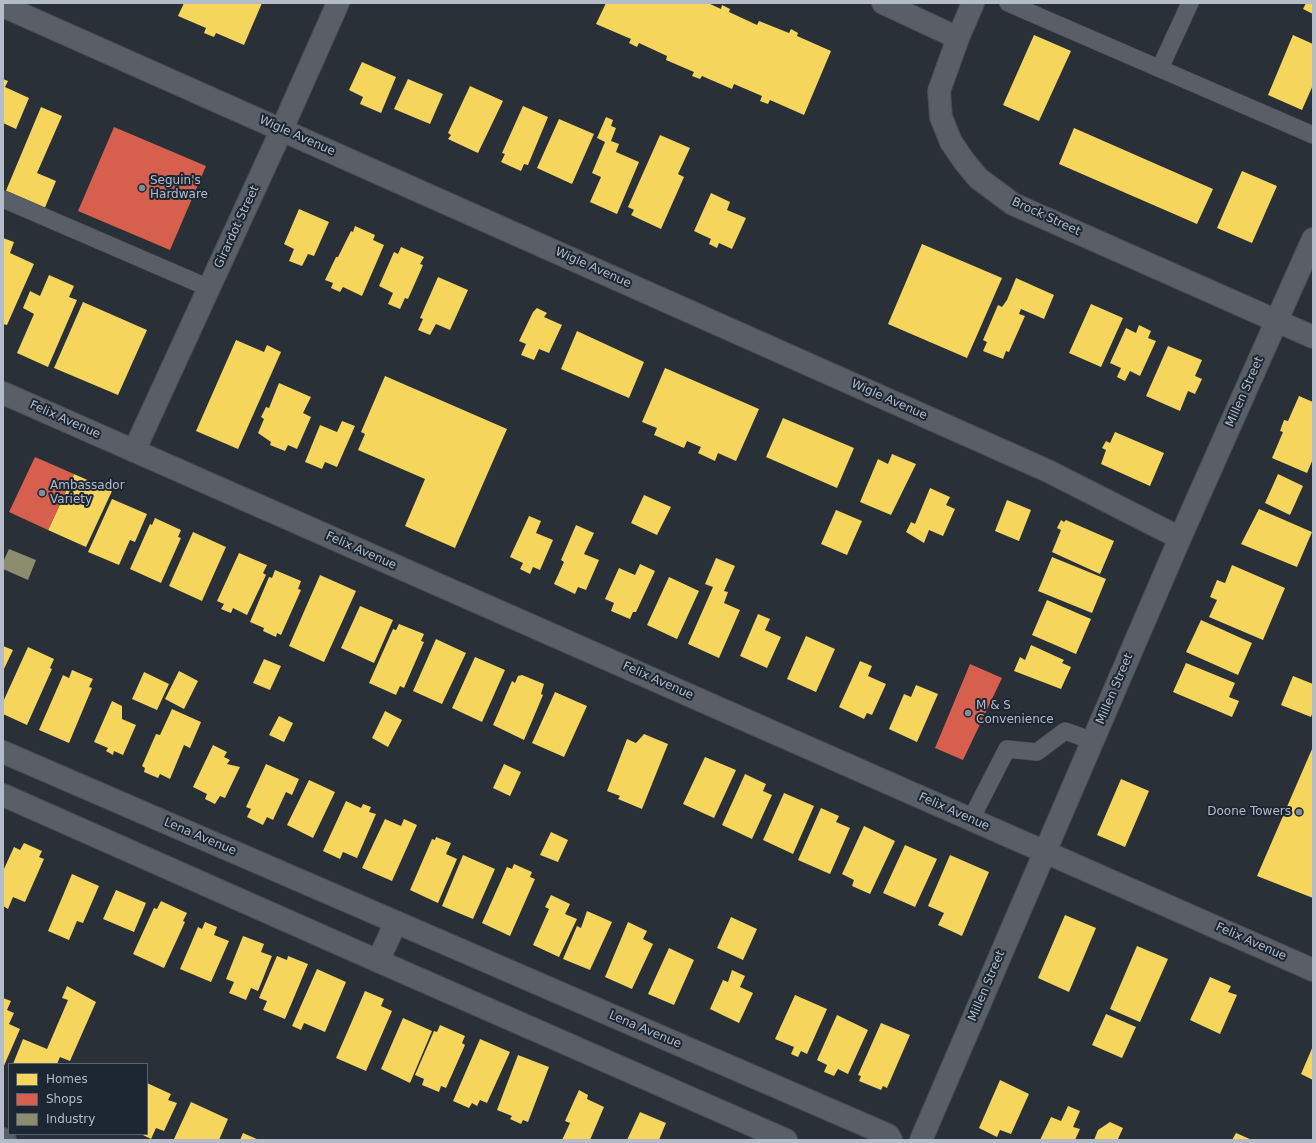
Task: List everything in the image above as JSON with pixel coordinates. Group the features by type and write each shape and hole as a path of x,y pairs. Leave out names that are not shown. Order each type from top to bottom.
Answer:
{"street":[{"name":"Girardot Street","path":"134,451 282,129 338,3"},
{"path":"883,3 958,38"},
{"name":"Brock Street","path":"973,3 958,38 939,91 941,117 951,142 978,178 1013,204 1313,338"},
{"name":"Wigle Avenue","path":"3,6 1048,471 1180,538"},
{"name":"Millen Street","path":"921,1140 1180,538 1313,239"},
{"name":"Felix Avenue","path":"5,398 134,451 1313,970"},
{"name":"Lena Avenue","path":"3,752 888,1135 891,1140"},
{"path":"3,795 786,1140"},
{"path":"378,961 396,922"}],"lane":[{"path":"1008,3 1313,135"},
{"path":"1160,68 1190,3"},
{"path":"3,199 209,288"},
{"path":"971,819 1007,749 1037,752 1065,731 1093,742"}],"building: Homes":[{"path":"184,3 262,3 244,45 216,33 214,37 204,33 206,28 178,16"},
{"path":"606,3 708,3 721,9 722,5 730,9 729,12 757,25 759,21 789,33 791,29 798,33 797,36 831,51 804,115 770,100 768,104 760,101 762,96 734,84 732,89 702,76 700,79 692,76 694,72 666,60 667,56 639,43 637,47 629,43 631,39 596,24"},
{"path":"1306,3 1313,3 1313,14 1303,9"},
{"path":"1034,35 1071,51 1039,121 1003,105"},
{"path":"1293,35 1313,44 1313,85 1302,110 1268,95"},
{"path":"362,62 396,77 381,113 360,104 363,97 349,90"},
{"path":"3,79 8,81 5,87 29,98 16,129 3,123"},
{"path":"408,79 443,94 430,124 394,109"},
{"path":"470,86 503,101 478,153 448,139 451,135 448,133"},
{"path":"523,106 548,117 528,165 524,164 521,171 501,162 505,154 502,153"},
{"path":"41,107 62,116 37,173 56,181 44,210 5,193"},
{"path":"606,117 613,120 611,126 616,128 611,141 619,144 616,152 639,162 617,214 590,202 601,177 592,173 605,142 597,138"},
{"path":"559,119 594,134 572,184 537,168"},
{"path":"1074,128 1213,189 1197,224 1059,164"},
{"path":"660,135 690,148 678,174 684,177 661,229 631,215 634,210 628,207"},
{"path":"1242,171 1277,186 1252,243 1217,228"},
{"path":"711,193 730,202 727,210 746,218 732,249 719,243 717,248 709,244 711,239 694,231"},
{"path":"299,209 329,222 314,256 308,254 302,266 289,261 294,249 284,244"},
{"path":"355,226 375,235 373,240 384,245 362,296 343,287 340,292 331,288 333,283 325,280 336,257 338,257"},
{"path":"3,238 14,242 10,253 34,264 7,325 3,324"},
{"path":"922,244 1002,278 967,358 888,324"},
{"path":"401,247 424,257 420,264 423,265 408,299 405,298 400,309 388,304 393,293 379,286 394,252 398,254"},
{"path":"49,275 74,286 69,297 77,300 48,367 17,353 34,314 23,308 30,291 40,296"},
{"path":"438,277 468,290 450,330 436,324 430,335 418,330 423,319 420,318"},
{"path":"1016,278 1054,295 1044,319 1021,309 1019,314 1025,316 1009,352 1006,351 1003,359 983,351 987,342 983,340 998,305 1002,307 1007,300"},
{"path":"83,302 147,330 118,395 54,368"},
{"path":"1091,304 1123,318 1101,367 1069,353"},
{"path":"537,308 547,313 544,317 562,325 549,353 539,349 534,360 521,355 526,344 519,341 533,312"},
{"path":"1139,325 1151,331 1148,338 1156,341 1140,376 1130,371 1125,381 1117,377 1121,368 1110,363 1126,328 1136,333"},
{"path":"577,331 644,362 629,398 561,369"},
{"path":"236,340 264,352 267,345 281,352 238,449 196,431"},
{"path":"1168,346 1202,360 1195,376 1202,379 1195,394 1188,391 1180,411 1146,396"},
{"path":"665,368 759,409 736,461 718,453 715,461 698,453 701,447 687,441 684,448 654,435 657,428 642,422"},
{"path":"385,376 507,429 455,548 405,526 425,479 358,450 365,434 361,432"},
{"path":"279,383 311,397 303,413 311,417 297,449 288,445 285,451 270,445 271,442 258,433 264,419 261,417 266,407 269,408"},
{"path":"1299,396 1313,402 1313,459 1307,473 1272,458 1283,432 1280,431 1284,420 1288,421"},
{"path":"783,418 854,448 837,488 766,457"},
{"path":"342,421 355,426 337,467 325,462 322,469 305,462 320,425 337,432"},
{"path":"1115,432 1164,453 1150,486 1101,464 1106,450 1102,448 1106,441 1110,443"},
{"path":"892,454 916,464 891,515 860,502 878,459 888,464"},
{"path":"74,474 112,491 86,547 48,530"},
{"path":"1278,474 1303,486 1290,515 1265,503"},
{"path":"930,488 950,497 946,505 955,509 943,536 929,530 924,543 906,532 911,522 915,524"},
{"path":"644,495 671,507 657,535 631,523"},
{"path":"112,499 147,514 135,542 130,540 119,565 88,552"},
{"path":"1007,500 1031,510 1019,541 995,531"},
{"path":"1259,509 1312,532 1297,567 1241,544"},
{"path":"836,510 862,521 847,555 821,544"},
{"path":"529,516 541,521 536,533 553,540 540,570 533,567 530,574 520,569 523,563 510,557"},
{"path":"155,518 181,530 178,537 181,538 161,583 130,569 150,524 152,525"},
{"path":"1061,520 1064,522 1066,520 1114,541 1100,574 1052,552 1061,530 1057,528"},
{"path":"576,525 594,533 584,554 599,560 586,590 578,587 575,594 554,584 564,562 561,560"},
{"path":"193,532 226,547 202,601 169,586"},
{"path":"239,553 267,565 263,573 266,575 247,615 233,608 231,613 221,609 224,604 217,601"},
{"path":"1052,557 1106,579 1092,613 1038,591"},
{"path":"716,558 735,566 724,591 728,592 724,603 740,610 719,658 688,644 713,587 705,584"},
{"path":"640,564 655,571 636,612 633,612 630,619 611,611 614,603 605,599 619,568 635,575"},
{"path":"1232,565 1285,588 1263,640 1209,617 1217,600 1210,597 1217,580 1225,583"},
{"path":"275,570 301,581 298,589 301,590 281,635 277,633 276,637 263,631 264,628 250,622 269,577 272,578"},
{"path":"320,575 356,591 324,662 289,646"},
{"path":"669,577 699,591 677,639 647,625"},
{"path":"1047,600 1091,619 1076,654 1032,635"},
{"path":"360,606 393,620 374,663 341,648"},
{"path":"758,614 770,619 765,630 781,637 767,668 740,656"},
{"path":"1201,620 1252,643 1238,675 1186,652"},
{"path":"399,624 424,634 421,641 424,642 404,688 400,686 396,695 369,683 393,629 396,630"},
{"path":"806,636 835,649 816,692 787,679"},
{"path":"436,639 466,653 442,704 413,691"},
{"path":"1031,645 1064,660 1062,663 1071,667 1061,689 1014,671 1020,657 1025,660"},
{"path":"3,646 13,650 3,671"},
{"path":"28,647 54,659 50,668 52,669 27,725 3,714 3,702"},
{"path":"475,657 505,670 482,722 452,708"},
{"path":"264,659 281,666 270,690 253,683"},
{"path":"860,661 872,666 868,676 886,684 872,715 867,713 864,719 839,707"},
{"path":"1186,663 1235,683 1229,697 1239,701 1232,717 1173,692"},
{"path":"72,670 93,679 89,687 92,688 69,743 39,730 63,675 69,678"},
{"path":"179,671 198,681 184,709 165,699"},
{"path":"144,672 169,684 157,710 132,699"},
{"path":"522,675 544,684 541,694 543,695 524,740 493,725 512,681 515,683 518,676"},
{"path":"1293,676 1313,684 1313,711 1311,717 1281,705"},
{"path":"916,685 938,694 917,742 889,729 904,694 911,697"},
{"path":"555,692 587,706 564,757 532,743"},
{"path":"112,701 122,706 122,719 136,725 123,755 114,751 113,755 106,751 108,748 94,742"},
{"path":"172,709 201,722 190,748 184,745 170,779 160,774 158,778 144,772 145,768 142,766 156,734 160,735"},
{"path":"385,711 402,720 388,747 372,738"},
{"path":"279,716 293,723 284,742 269,735"},
{"path":"644,734 668,744 642,809 618,799 620,796 607,791 627,739 636,743"},
{"path":"213,745 227,752 224,757 230,760 227,764 240,767 225,798 220,796 215,804 205,799 207,794 193,787"},
{"name":"Doone Towers","path":"1313,749 1313,898 1257,876"},
{"path":"705,757 736,770 714,818 683,804"},
{"path":"266,764 299,779 292,795 286,792 273,820 267,817 263,825 247,817 251,809 246,807"},
{"path":"504,764 521,772 510,796 493,788"},
{"path":"745,774 766,784 763,791 772,795 752,839 722,825"},
{"path":"1121,779 1149,791 1125,847 1097,835"},
{"path":"309,780 335,792 313,838 287,825"},
{"path":"784,793 814,806 793,854 763,840"},
{"path":"346,801 361,808 363,804 371,807 369,812 376,814 357,858 343,852 340,859 323,851"},
{"path":"821,808 839,816 836,822 850,828 830,874 798,860"},
{"path":"385,819 401,826 404,819 417,825 392,881 362,868"},
{"path":"864,826 895,841 870,894 852,886 854,880 842,874"},
{"path":"551,832 568,840 558,862 540,855"},
{"path":"436,837 451,843 446,854 457,859 438,903 410,890 432,839 435,840"},
{"path":"24,843 42,851 39,857 44,859 25,902 13,897 8,909 3,906 3,871 14,847 20,850"},
{"path":"905,845 937,859 915,907 883,893"},
{"path":"463,855 495,869 473,919 442,906"},
{"path":"950,855 989,872 962,936 938,925 944,913 928,906"},
{"path":"514,864 532,872 530,877 535,879 510,936 482,923 507,867 512,869"},
{"path":"72,874 99,886 83,923 77,921 69,940 48,931"},
{"path":"116,890 146,903 134,932 103,919"},
{"path":"551,895 570,904 565,914 577,919 559,957 533,945 549,909 545,907"},
{"path":"161,901 187,913 183,921 185,922 164,968 133,954 154,908 157,909"},
{"path":"587,911 612,922 590,970 563,959 577,926 581,928"},
{"path":"1065,915 1096,928 1069,992 1038,978"},
{"path":"731,917 757,929 743,960 717,948"},
{"path":"205,922 217,927 214,935 229,941 211,982 180,969 198,927 202,929"},
{"path":"628,922 647,931 643,939 653,944 632,989 605,977"},
{"path":"243,936 264,944 261,952 272,956 258,991 251,988 246,1000 229,993 234,982 226,979"},
{"path":"1137,946 1168,959 1140,1022 1110,1009"},
{"path":"669,948 694,960 674,1005 648,994"},
{"path":"277,956 287,960 288,956 308,964 285,1019 263,1010 267,1001 259,998"},
{"path":"317,969 346,982 325,1032 304,1023 301,1030 292,1026"},
{"path":"732,970 745,976 740,987 753,993 739,1023 710,1009 723,980 728,982"},
{"path":"1210,977 1231,986 1228,992 1237,995 1220,1034 1190,1020"},
{"path":"67,986 96,1002 70,1061 60,1057 57,1063 13,1063 23,1039 47,1049 68,1000 62,998"},
{"path":"365,991 384,999 381,1006 392,1011 366,1071 336,1058"},
{"path":"795,995 827,1009 807,1054 801,1051 798,1057 791,1054 794,1047 775,1039"},
{"path":"3,998 11,1001 7,1010 14,1013 9,1024 20,1029 3,1068"},
{"path":"1106,1014 1136,1027 1122,1058 1092,1045"},
{"path":"837,1015 868,1030 848,1074 838,1069 834,1076 824,1072 827,1065 817,1060"},
{"path":"403,1018 432,1031 410,1083 381,1069"},
{"path":"881,1023 910,1035 887,1088 883,1086 881,1090 859,1081 861,1076 858,1075"},
{"path":"440,1025 465,1036 462,1043 465,1045 446,1088 441,1086 439,1092 422,1085 424,1079 415,1075 434,1031 437,1032"},
{"path":"480,1039 510,1052 487,1103 480,1100 477,1106 472,1103 469,1108 453,1101"},
{"path":"1313,1046 1313,1080 1301,1074"},
{"path":"518,1055 549,1067 528,1122 523,1120 521,1124 510,1119 512,1116 497,1110"},
{"path":"1000,1080 1029,1094 1011,1134 1000,1130 997,1137 979,1128"},
{"path":"148,1083 171,1094 168,1100 177,1103 164,1131 156,1128 151,1139 143,1135 148,1135"},
{"path":"579,1090 588,1095 587,1099 604,1107 590,1140 562,1140 570,1123 565,1121"},
{"path":"191,1102 228,1119 219,1140 174,1139"},
{"path":"1068,1106 1080,1111 1073,1127 1080,1129 1075,1140 1040,1140 1051,1117 1061,1121"},
{"path":"640,1112 666,1123 659,1140 627,1140"},
{"path":"1110,1122 1123,1128 1118,1139 1121,1140 1094,1140 1098,1130"},
{"path":"243,1133 259,1140 240,1140"},
{"path":"1236,1133 1252,1140 1232,1140"}],"building: Shops":[{"name":"Seguin's Hardware","path":"114,127 206,166 170,250 78,211"},
{"name":"Ambassador Variety","path":"35,457 74,474 48,530 9,512"},
{"name":"M & S Convenience","path":"970,664 1002,678 963,760 935,748"}],"building: Industry":[{"path":"9,549 36,560 28,580 3,569 3,562"}],"place":[{"name":"Seguin's Hardware","path":"142,188"},
{"name":"Ambassador Variety","path":"42,493"},
{"name":"M & S Convenience","path":"968,713"},
{"name":"Doone Towers","path":"1299,812"}]}
